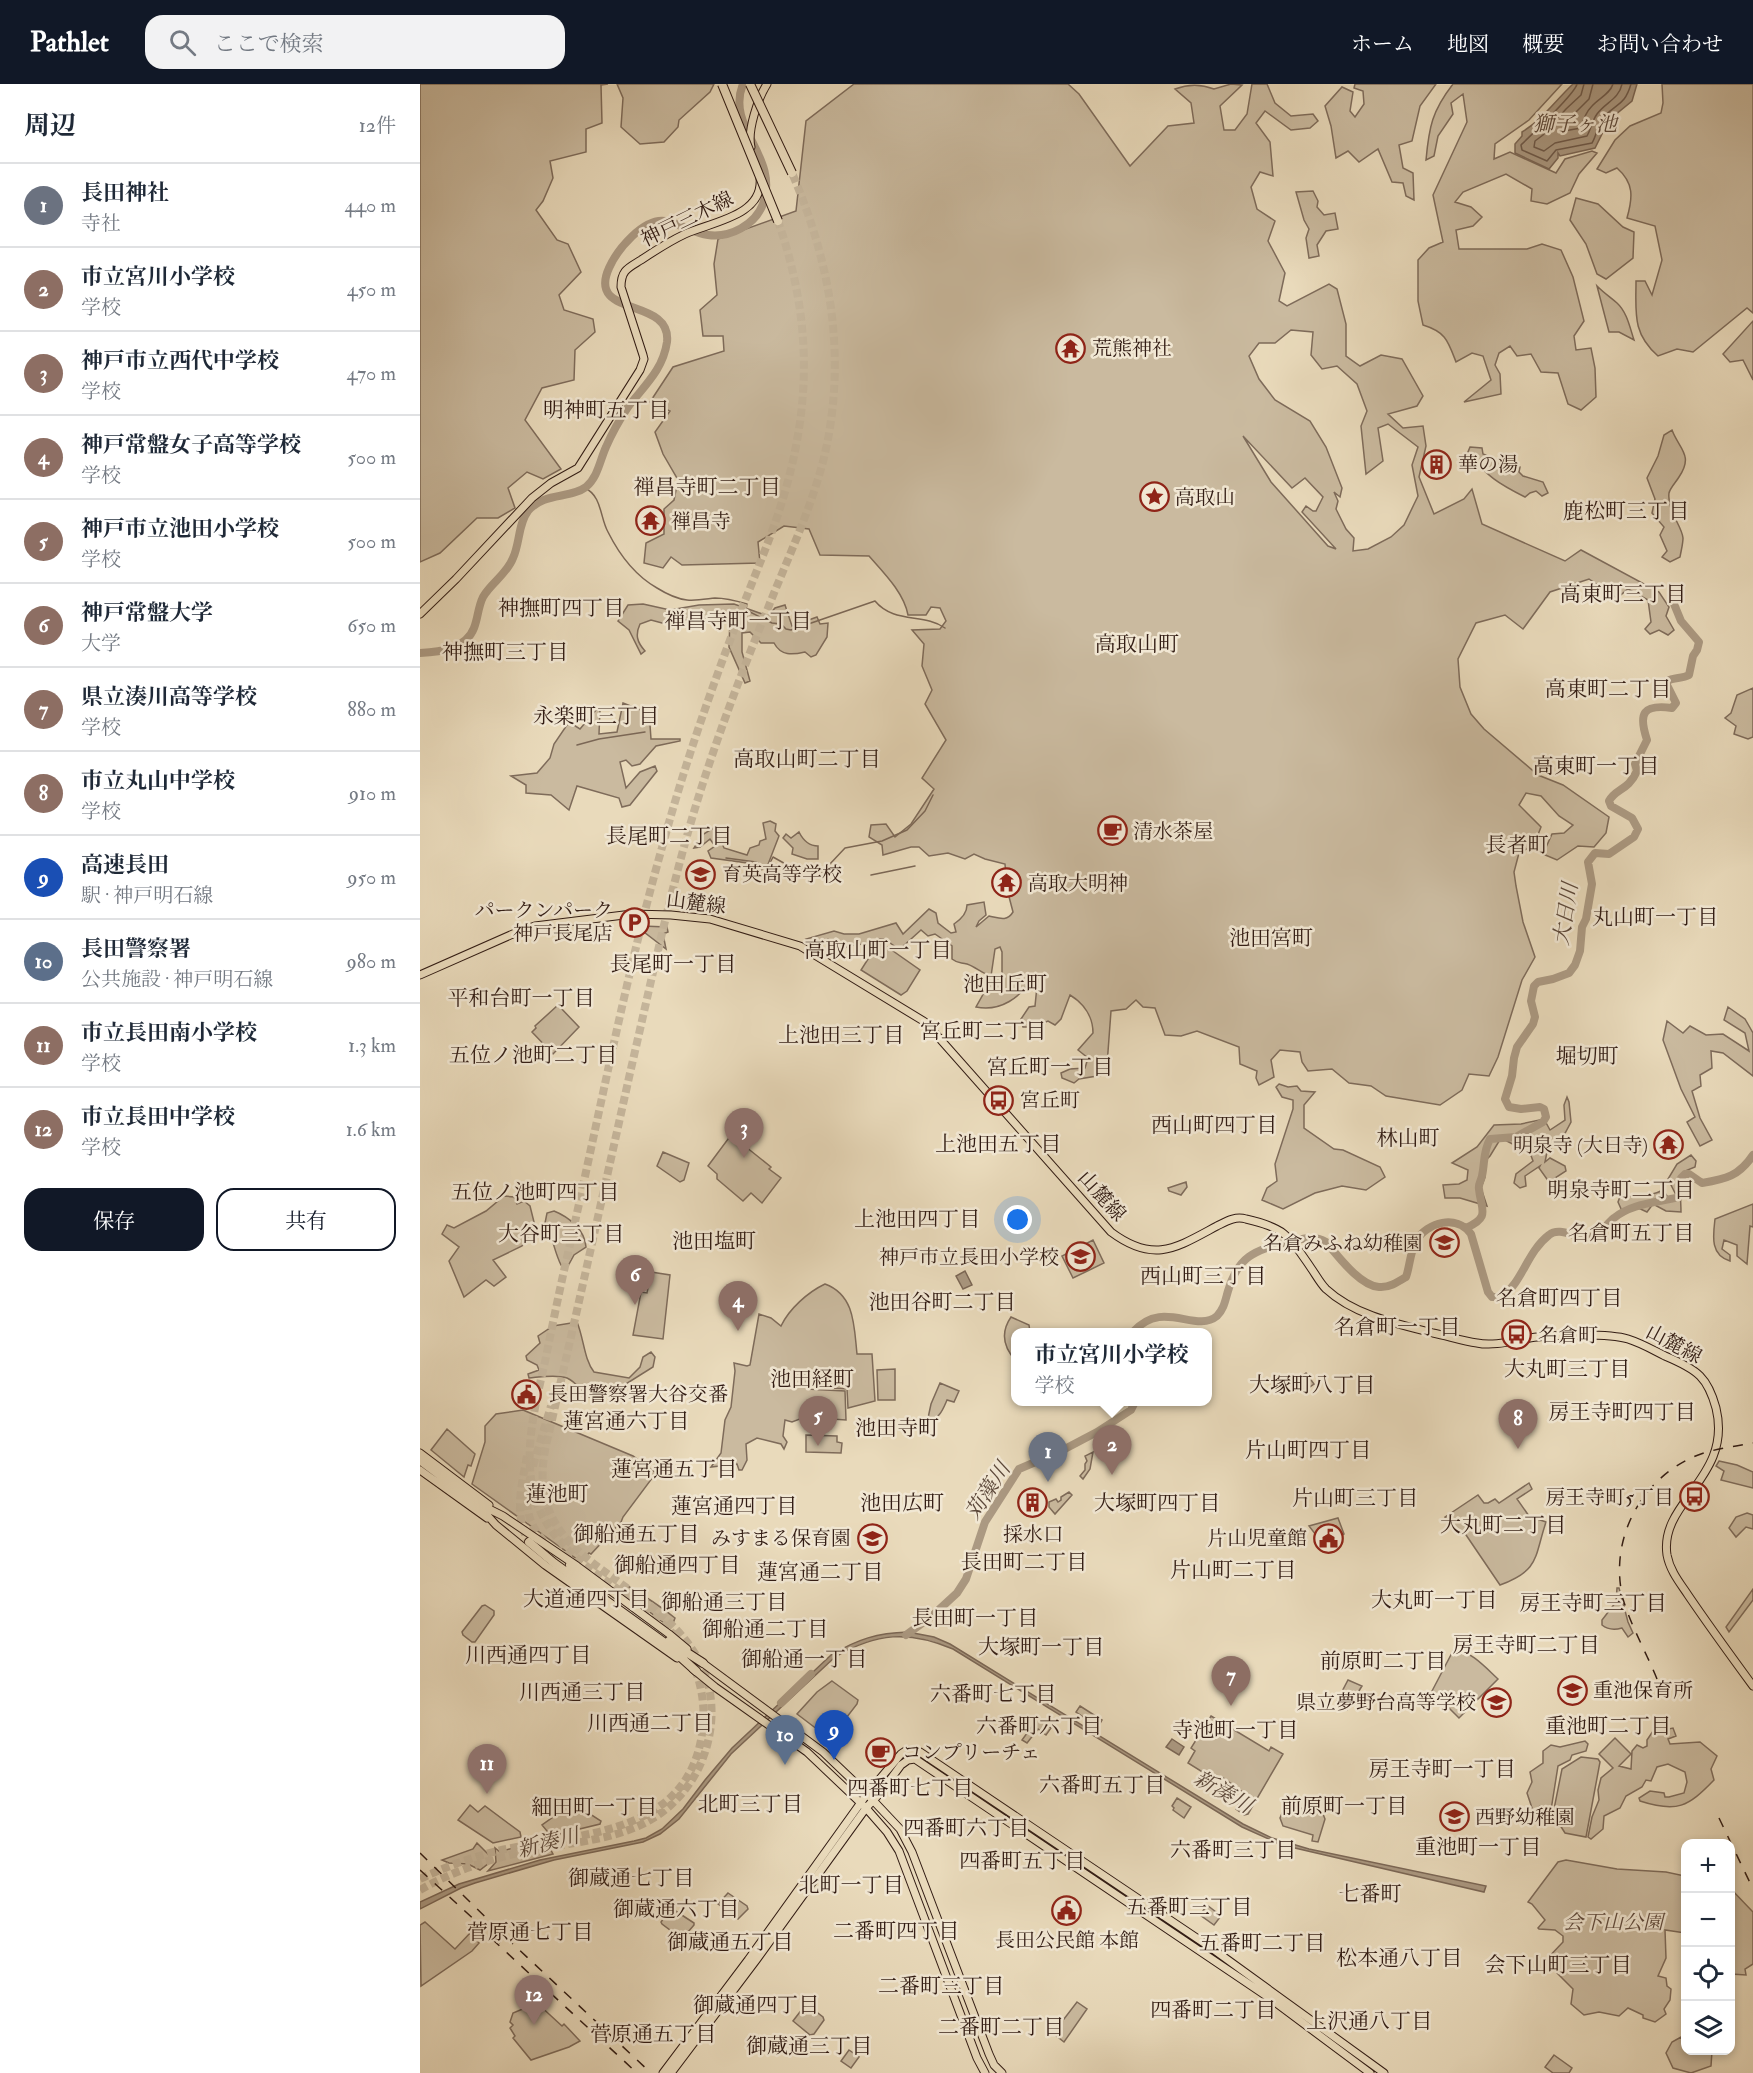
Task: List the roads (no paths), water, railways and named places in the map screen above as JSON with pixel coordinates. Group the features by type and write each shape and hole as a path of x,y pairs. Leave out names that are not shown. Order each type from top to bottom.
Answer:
{"highway":[{"path":"722,84 778,221"},
{"path":"750,84 792,173"},
{"path":"529,1542 554,1563 665,1643 696,1671"},
{"path":"570,1565 659,1634 703,1663"}],"main road":[{"name":"神戸三木線","path":"420,614 532,498 582,464 640,370 644,359 621,287 621,277 626,270 665,244 701,227 744,211 756,196 761,183 760,170 749,140 757,106 767,84"},
{"name":"山麓線","path":"420,975 535,926 632,914 710,919 772,936 801,946 925,1022 1111,1232 1132,1246 1148,1250 1179,1246 1237,1217 1269,1225 1286,1233 1326,1289 1377,1318 1480,1344 1550,1336 1609,1336 1628,1339 1680,1363 1701,1377 1711,1394 1719,1423 1718,1443 1714,1456 1700,1482 1671,1523 1667,1539 1667,1557 1671,1570 1753,1686"},
{"path":"420,1453 503,1516 569,1560 669,1634 703,1663 823,1752 873,1800 900,1829 912,1852 989,2054 994,2065 1002,2073"},
{"path":"420,1461 475,1502 503,1516"},
{"path":"420,1470 496,1525 545,1565 807,1752 863,1805 887,1832 899,1851 977,2058 985,2073"},
{"path":"475,1502 496,1525"},
{"path":"671,2073 790,1914 863,1805 867,1794 901,1754 911,1750 920,1752 1210,1947 1384,2073"},
{"path":"663,2073 863,1805 873,1800 901,1765 908,1760 915,1759 1268,1997 1370,2073"}],"water":[{"name":"獅子ヶ池","path":"1573,84 1637,84 1632,101 1609,120 1595,148 1560,156 1558,153 1558,158 1549,169 1515,153 1515,144 1522,136 1522,132 1542,116"},
{"path":"965,1271 972,1285 963,1289 956,1276"},
{"path":"908,1632 934,1637 950,1644 1243,1824 1272,1838 1309,1849 1486,1886 1484,1892 1282,1845 1242,1827 953,1649 922,1639 893,1637 865,1643 835,1657 731,1754 679,1819 660,1834 643,1842 554,1860 475,1883 420,1909 420,1902 459,1884 540,1860 646,1838 662,1829 683,1809 732,1748 831,1655 868,1638"},
{"path":"1172,1739 1184,1747 1179,1755 1166,1747"}],"waterway":[{"path":"420,653 452,648 465,641 470,635 483,597 507,569 513,558 522,522 528,511 542,501 580,491 590,483 619,421 652,377 661,361 667,342 665,328 657,318 619,302 609,295 605,284 609,268 624,244 640,230 657,221 671,222 708,235 733,232 748,224 763,204 766,187 765,171 741,115 739,100 743,84"},
{"path":"585,488 595,496 605,526 629,564 649,583 676,597 690,600 719,598 747,604 746,610 791,630 875,601 891,613 937,623 945,628"},
{"name":"大日川","path":"1466,1228 1482,1216 1479,1186 1486,1148 1490,1139 1516,1137 1543,1122 1546,1117 1544,1109 1540,1107 1521,1109 1509,1107 1505,1099 1512,1076 1514,1058 1517,1047 1533,1024 1535,1017 1531,1001 1534,986 1538,982 1569,973 1575,965 1580,951 1582,927 1586,919 1592,884 1588,862 1595,853 1609,854 1634,837 1638,829 1632,818 1611,806 1609,801 1630,782 1637,771 1635,764 1647,740 1643,723 1645,712 1655,708 1672,708 1676,703 1667,681 1689,675 1699,642 1681,621 1674,604"},
{"path":"577,745 645,732"},
{"path":"829,865 845,848 882,841 907,830 925,811 933,795"},
{"path":"726,858 756,862 767,869 773,857 798,871 805,868 823,872"},
{"path":"871,875 915,866"},
{"name":"苅藻川","path":"1137,1328 1144,1322 1156,1318 1199,1321 1217,1316 1223,1308 1232,1279 1242,1262 1256,1252 1302,1239 1312,1238 1326,1242 1364,1282 1379,1287 1390,1286 1406,1277 1414,1245 1421,1234 1435,1225 1450,1222 1458,1224 1471,1234 1488,1292 1492,1297 1502,1297 1515,1283 1535,1250 1549,1235 1563,1232 1584,1237 1593,1236 1614,1218 1629,1209 1679,1197 1682,1192 1681,1178 1685,1174 1689,1174 1702,1183 1718,1180 1737,1172 1753,1155"},
{"name":"苅藻川","path":"906,1635 932,1616 957,1593 966,1579 985,1522 1019,1469 1097,1432 1131,1410 1133,1406"},
{"name":"新湊川","path":"781,1703 811,1674"}],"tunnel":[{"path":"420,1890 458,1871 485,1862 527,1851 606,1837 643,1824 660,1814 675,1801 689,1784 700,1766 709,1735 711,1697 705,1674 695,1653 664,1617 589,1560 562,1533 552,1517 546,1500 543,1467 630,1073 684,847 701,789 747,659 806,515 827,444 834,388 835,356 829,294 814,233 792,173"},
{"path":"676,1637 659,1620 579,1560 547,1524 536,1501 532,1483 530,1447 534,1411 559,1292 624,996 649,894 696,734 776,520 791,468 803,397 804,363 797,293 778,221"},
{"path":"533,1466 551,1406"},
{"path":"527,1456 520,1511 524,1532 529,1542"},
{"path":"530,1478 527,1497 529,1514 535,1529 546,1543"},
{"path":"420,1879 458,1863 497,1851 621,1826 648,1813 672,1796 690,1772 703,1728 700,1684 687,1652"}],"railway":[{"path":"1657,1679 1623,1599 1620,1556 1624,1536 1632,1516 1656,1483 1672,1469 1706,1452 1753,1443"},
{"path":"1719,1818 1753,1889"},
{"path":"420,1853 651,2073"},
{"path":"420,1870 500,1943"},
{"path":"492,1939 637,2073"}],"place":[{"name":"荒熊神社","path":"1071,348"},
{"name":"華の湯","path":"1437,464"},
{"name":"高取山","path":"1154,497"},
{"name":"禅昌寺","path":"650,521"},
{"name":"清水茶屋","path":"1112,831"},
{"name":"育英高等学校","path":"701,874"},
{"name":"高取大明神","path":"1007,883"},
{"name":"パークンパーク 神戸長尾店","path":"634,922"},
{"name":"宮丘町","path":"999,1100"},
{"name":"明泉寺 (大日寺)","path":"1669,1145"},
{"name":"神戸市立西代中学校","path":"744,1158"},
{"name":"名倉みふね幼稚園","path":"1444,1243"},
{"name":"神戸市立長田小学校","path":"1080,1257"},
{"name":"神戸常盤大学","path":"635,1305"},
{"name":"神戸常盤女子高等学校","path":"738,1331"},
{"name":"名倉町","path":"1517,1335"},
{"name":"長田警察署大谷交番","path":"527,1394"},
{"name":"神戸市立池田小学校","path":"818,1446"},
{"name":"市立丸山中学校","path":"1518,1449"},
{"name":"市立宮川小学校","path":"1112,1475"},
{"name":"長田神社","path":"1048,1482"},
{"name":"房王寺町5丁目","path":"1695,1497"},
{"name":"採水口","path":"1033,1503"},
{"name":"みすまる保育園","path":"872,1538"},
{"name":"片山児童館","path":"1328,1538"},
{"name":"重池保育所","path":"1572,1690"},
{"name":"県立夢野台高等学校","path":"1497,1702"},
{"name":"県立湊川高等学校","path":"1231,1706"},
{"name":"コンプリーチェ","path":"881,1752"},
{"name":"高速長田","path":"834,1760"},
{"name":"長田警察署","path":"785,1765"},
{"name":"市立長田南小学校","path":"487,1794"},
{"name":"西野幼稚園","path":"1454,1817"},
{"name":"長田公民館 本館","path":"1067,1910"},
{"name":"市立長田中学校","path":"534,2025"}],"district":[{"name":"明神町五丁目","path":"606,410"},
{"name":"禅昌寺町二丁目","path":"707,487"},
{"name":"鹿松町三丁目","path":"1626,511"},
{"name":"高東町三丁目","path":"1623,594"},
{"name":"神撫町四丁目","path":"561,608"},
{"name":"禅昌寺町一丁目","path":"738,621"},
{"name":"高取山町","path":"1137,644"},
{"name":"神撫町三丁目","path":"505,652"},
{"name":"高東町二丁目","path":"1608,689"},
{"name":"永楽町三丁目","path":"596,716"},
{"name":"高取山町二丁目","path":"807,759"},
{"name":"高東町一丁目","path":"1596,766"},
{"name":"長尾町二丁目","path":"669,836"},
{"name":"長者町","path":"1517,845"},
{"name":"丸山町一丁目","path":"1655,917"},
{"name":"池田宮町","path":"1271,938"},
{"name":"高取山町一丁目","path":"878,950"},
{"name":"長尾町一丁目","path":"673,964"},
{"name":"池田丘町","path":"1005,984"},
{"name":"平和台町一丁目","path":"521,998"},
{"name":"宮丘町二丁目","path":"983,1031"},
{"name":"上池田三丁目","path":"841,1035"},
{"name":"五位ノ池町二丁目","path":"533,1055"},
{"name":"堀切町","path":"1587,1056"},
{"name":"宮丘町一丁目","path":"1050,1067"},
{"name":"西山町四丁目","path":"1214,1125"},
{"name":"林山町","path":"1408,1138"},
{"name":"上池田五丁目","path":"998,1144"},
{"name":"明泉寺町二丁目","path":"1621,1190"},
{"name":"五位ノ池町四丁目","path":"535,1192"},
{"name":"上池田四丁目","path":"917,1219"},
{"name":"名倉町五丁目","path":"1631,1233"},
{"name":"大谷町三丁目","path":"561,1234"},
{"name":"池田塩町","path":"714,1241"},
{"name":"西山町三丁目","path":"1203,1276"},
{"name":"名倉町四丁目","path":"1559,1298"},
{"name":"池田谷町二丁目","path":"942,1302"},
{"name":"名倉町一丁目","path":"1397,1327"},
{"name":"大丸町三丁目","path":"1567,1369"},
{"name":"池田経町","path":"812,1379"},
{"name":"大塚町八丁目","path":"1312,1385"},
{"name":"房王寺町四丁目","path":"1622,1412"},
{"name":"蓮宮通六丁目","path":"626,1421"},
{"name":"池田寺町","path":"897,1428"},
{"name":"片山町四丁目","path":"1308,1450"},
{"name":"蓮宮通五丁目","path":"674,1469"},
{"name":"蓮池町","path":"557,1494"},
{"name":"片山町三丁目","path":"1355,1498"},
{"name":"池田広町","path":"902,1503"},
{"name":"大塚町四丁目","path":"1157,1503"},
{"name":"蓮宮通四丁目","path":"734,1506"},
{"name":"大丸町二丁目","path":"1503,1525"},
{"name":"御船通五丁目","path":"636,1534"},
{"name":"長田町二丁目","path":"1024,1562"},
{"name":"御船通四丁目","path":"677,1565"},
{"name":"片山町二丁目","path":"1233,1570"},
{"name":"蓮宮通二丁目","path":"820,1572"},
{"name":"大道通四丁目","path":"586,1599"},
{"name":"大丸町一丁目","path":"1434,1600"},
{"name":"御船通三丁目","path":"724,1602"},
{"name":"房王寺町三丁目","path":"1593,1603"},
{"name":"長田町一丁目","path":"975,1618"},
{"name":"御船通二丁目","path":"765,1629"},
{"name":"房王寺町二丁目","path":"1526,1645"},
{"name":"大塚町一丁目","path":"1041,1647"},
{"name":"川西通四丁目","path":"528,1655"},
{"name":"御船通一丁目","path":"804,1659"},
{"name":"前原町二丁目","path":"1383,1661"},
{"name":"川西通三丁目","path":"582,1692"},
{"name":"六番町七丁目","path":"993,1694"},
{"name":"川西通二丁目","path":"650,1723"},
{"name":"六番町六丁目","path":"1039,1726"},
{"name":"重池町二丁目","path":"1608,1726"},
{"name":"寺池町一丁目","path":"1235,1730"},
{"name":"房王寺町一丁目","path":"1442,1769"},
{"name":"六番町五丁目","path":"1102,1785"},
{"name":"四番町七丁目","path":"910,1788"},
{"name":"北町三丁目","path":"750,1804"},
{"name":"前原町一丁目","path":"1344,1806"},
{"name":"細田町一丁目","path":"594,1807"},
{"name":"四番町六丁目","path":"966,1828"},
{"name":"重池町一丁目","path":"1478,1847"},
{"name":"六番町三丁目","path":"1233,1850"},
{"name":"四番町五丁目","path":"1022,1861"},
{"name":"御蔵通七丁目","path":"631,1878"},
{"name":"北町一丁目","path":"851,1885"},
{"name":"七番町","path":"1370,1894"},
{"name":"五番町三丁目","path":"1189,1907"},
{"name":"御蔵通六丁目","path":"676,1909"},
{"name":"二番町四丁目","path":"896,1931"},
{"name":"菅原通七丁目","path":"530,1932"},
{"name":"御蔵通五丁目","path":"730,1942"},
{"name":"五番町二丁目","path":"1262,1943"},
{"name":"松本通八丁目","path":"1399,1958"},
{"name":"会下山町三丁目","path":"1558,1965"},
{"name":"二番町三丁目","path":"941,1986"},
{"name":"御蔵通四丁目","path":"756,2005"},
{"name":"四番町二丁目","path":"1213,2010"},
{"name":"上沢通八丁目","path":"1369,2021"},
{"name":"二番町二丁目","path":"1001,2027"},
{"name":"菅原通五丁目","path":"653,2034"},
{"name":"御蔵通三丁目","path":"809,2046"}],"park label":[{"name":"会下山公園","path":"1613,1922"}]}
